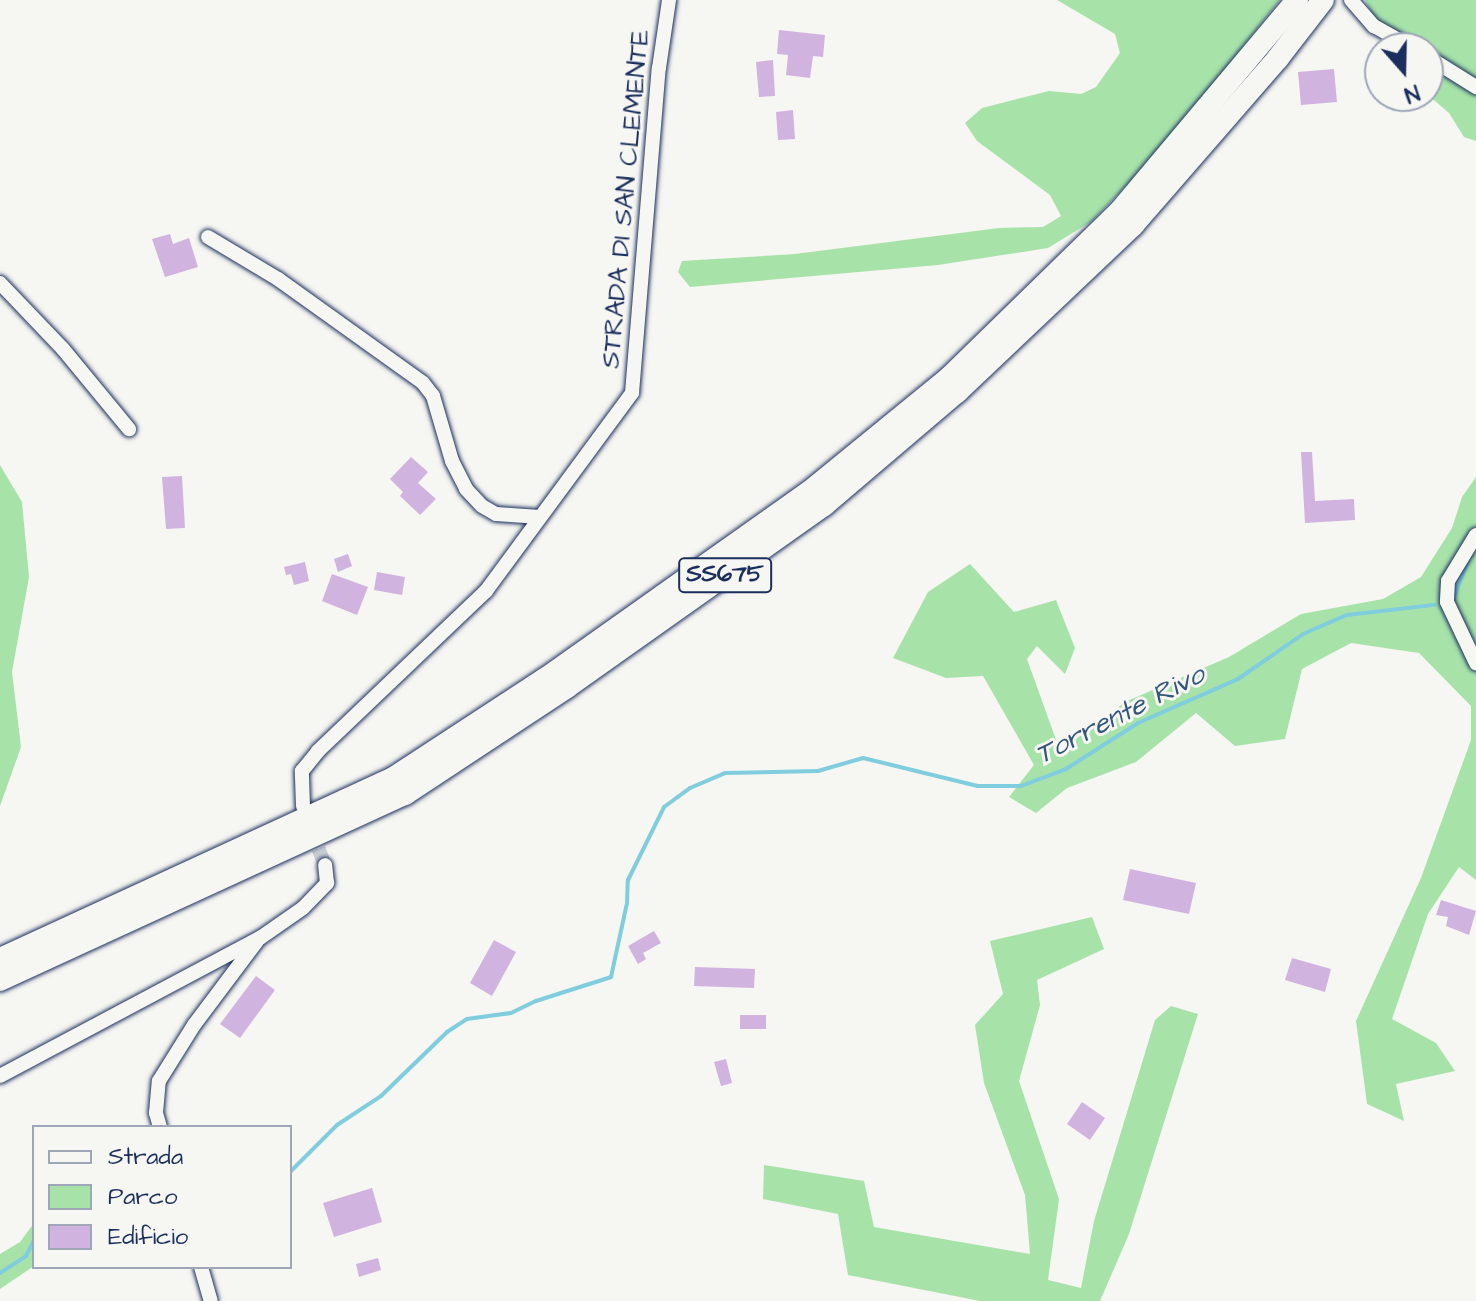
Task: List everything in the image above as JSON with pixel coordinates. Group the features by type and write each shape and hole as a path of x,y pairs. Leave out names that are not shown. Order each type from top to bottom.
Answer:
{"highway":[{"name":"SS675","path":"0,959 392,779 545,679 808,493 950,377 1121,210 1297,0"},
{"name":"SS675","path":"0,980 405,794 567,687 824,505 957,392 1133,225 1278,58 1323,0"}],"street":[{"name":"STRADA DI SAN CLEMENTE","path":"303,806 302,771 318,751 486,591 632,393 659,68 669,0"},
{"path":"1351,0 1374,26 1385,32"},
{"path":"1444,67 1476,87"},
{"path":"208,237 278,279 423,383 433,396 452,461 466,489 482,506 496,514 540,517"},
{"path":"0,283 63,349 129,429"},
{"path":"1476,535 1448,581 1447,602 1476,663"},
{"path":"0,1076 260,938 303,908 327,883 325,865"},
{"path":"159,1125 156,1113 159,1081 194,1025 260,938"},
{"path":"202,1269 211,1301"}],"green space":[{"path":"1057,0 1280,0 1167,143 1092,221 1048,248 938,265 690,287 678,272 682,261 795,254 999,228 1043,227 1061,216 1050,195 977,141 965,123 982,108 1049,91 1081,94 1096,87 1120,53 1115,34"},
{"path":"1365,0 1476,0 1476,141 1464,137 1444,109 1444,32 1381,32"},
{"path":"0,465 22,502 29,577 12,672 21,747 0,806"},
{"path":"1476,477 1476,880 1459,867 1428,914 1392,1019 1436,1043 1455,1071 1396,1084 1404,1121 1367,1104 1356,1021 1421,878 1471,740 1471,706 1419,653 1351,643 1302,669 1285,739 1235,746 1196,713 1136,762 1067,788 1036,813 1009,797 1034,765 983,676 946,678 893,658 928,592 970,564 1014,612 1056,600 1075,648 1065,674 1037,646 1027,659 1060,751 1125,702 1229,657 1301,614 1383,599 1421,577 1452,528 1462,497"},
{"path":"1092,917 1104,949 1037,980 1040,1005 1019,1081 1059,1199 1048,1280 1081,1288 1094,1221 1155,1020 1171,1006 1198,1014 1129,1234 1100,1301 980,1301 848,1275 838,1214 763,1199 764,1165 864,1181 874,1227 1030,1254 1025,1195 984,1083 975,1025 1003,994 990,941"},
{"path":"32,1226 32,1267 0,1289 0,1254 20,1242"}],"building":[{"path":"779,30 825,35 823,57 813,56 810,78 786,75 788,55 777,54"},
{"path":"773,60 775,96 759,97 756,62"},
{"path":"1334,69 1337,102 1301,105 1298,72"},
{"path":"793,110 795,139 778,140 776,112"},
{"path":"170,234 173,244 189,238 198,267 165,277 152,239"},
{"path":"1301,452 1312,452 1315,501 1354,499 1355,520 1305,523"},
{"path":"411,457 428,472 418,483 436,499 420,515 400,496 403,492 390,479"},
{"path":"182,476 185,528 166,529 162,477"},
{"path":"348,554 352,566 338,572 334,559"},
{"path":"305,562 309,581 294,585 291,574 286,575 284,567"},
{"path":"377,572 405,577 402,595 374,590"},
{"path":"332,574 368,587 357,615 322,601"},
{"path":"1130,869 1196,883 1189,914 1123,900"},
{"path":"1441,900 1476,911 1469,935 1446,926 1448,917 1436,915"},
{"path":"654,931 661,943 643,953 646,959 638,964 628,946"},
{"path":"494,940 516,952 492,996 470,983"},
{"path":"1292,958 1331,969 1325,992 1285,980"},
{"path":"695,967 755,969 754,988 694,986"},
{"path":"256,976 275,990 240,1038 220,1024"},
{"path":"740,1015 766,1015 766,1029 740,1029"},
{"path":"726,1059 732,1083 721,1086 714,1062"},
{"path":"1082,1102 1105,1118 1090,1140 1067,1124"},
{"path":"372,1188 382,1222 334,1237 323,1203"},
{"path":"378,1258 381,1270 359,1277 356,1264"}],"waterway":[{"name":"Torrente Rivo","path":"1453,600 1468,561"},
{"name":"Torrente Rivo","path":"292,1170 337,1125 381,1096 447,1032 467,1019 511,1013 536,1001 611,977 627,903 628,880 664,807 690,788 725,773 818,771 863,758 978,786 1021,786 1066,769 1138,723 1238,679 1303,634 1347,615 1434,605"},
{"name":"Torrente Rivo","path":"0,1273 26,1256 32,1244"}],"tunnel":[{"path":"311,829 325,865"}]}
